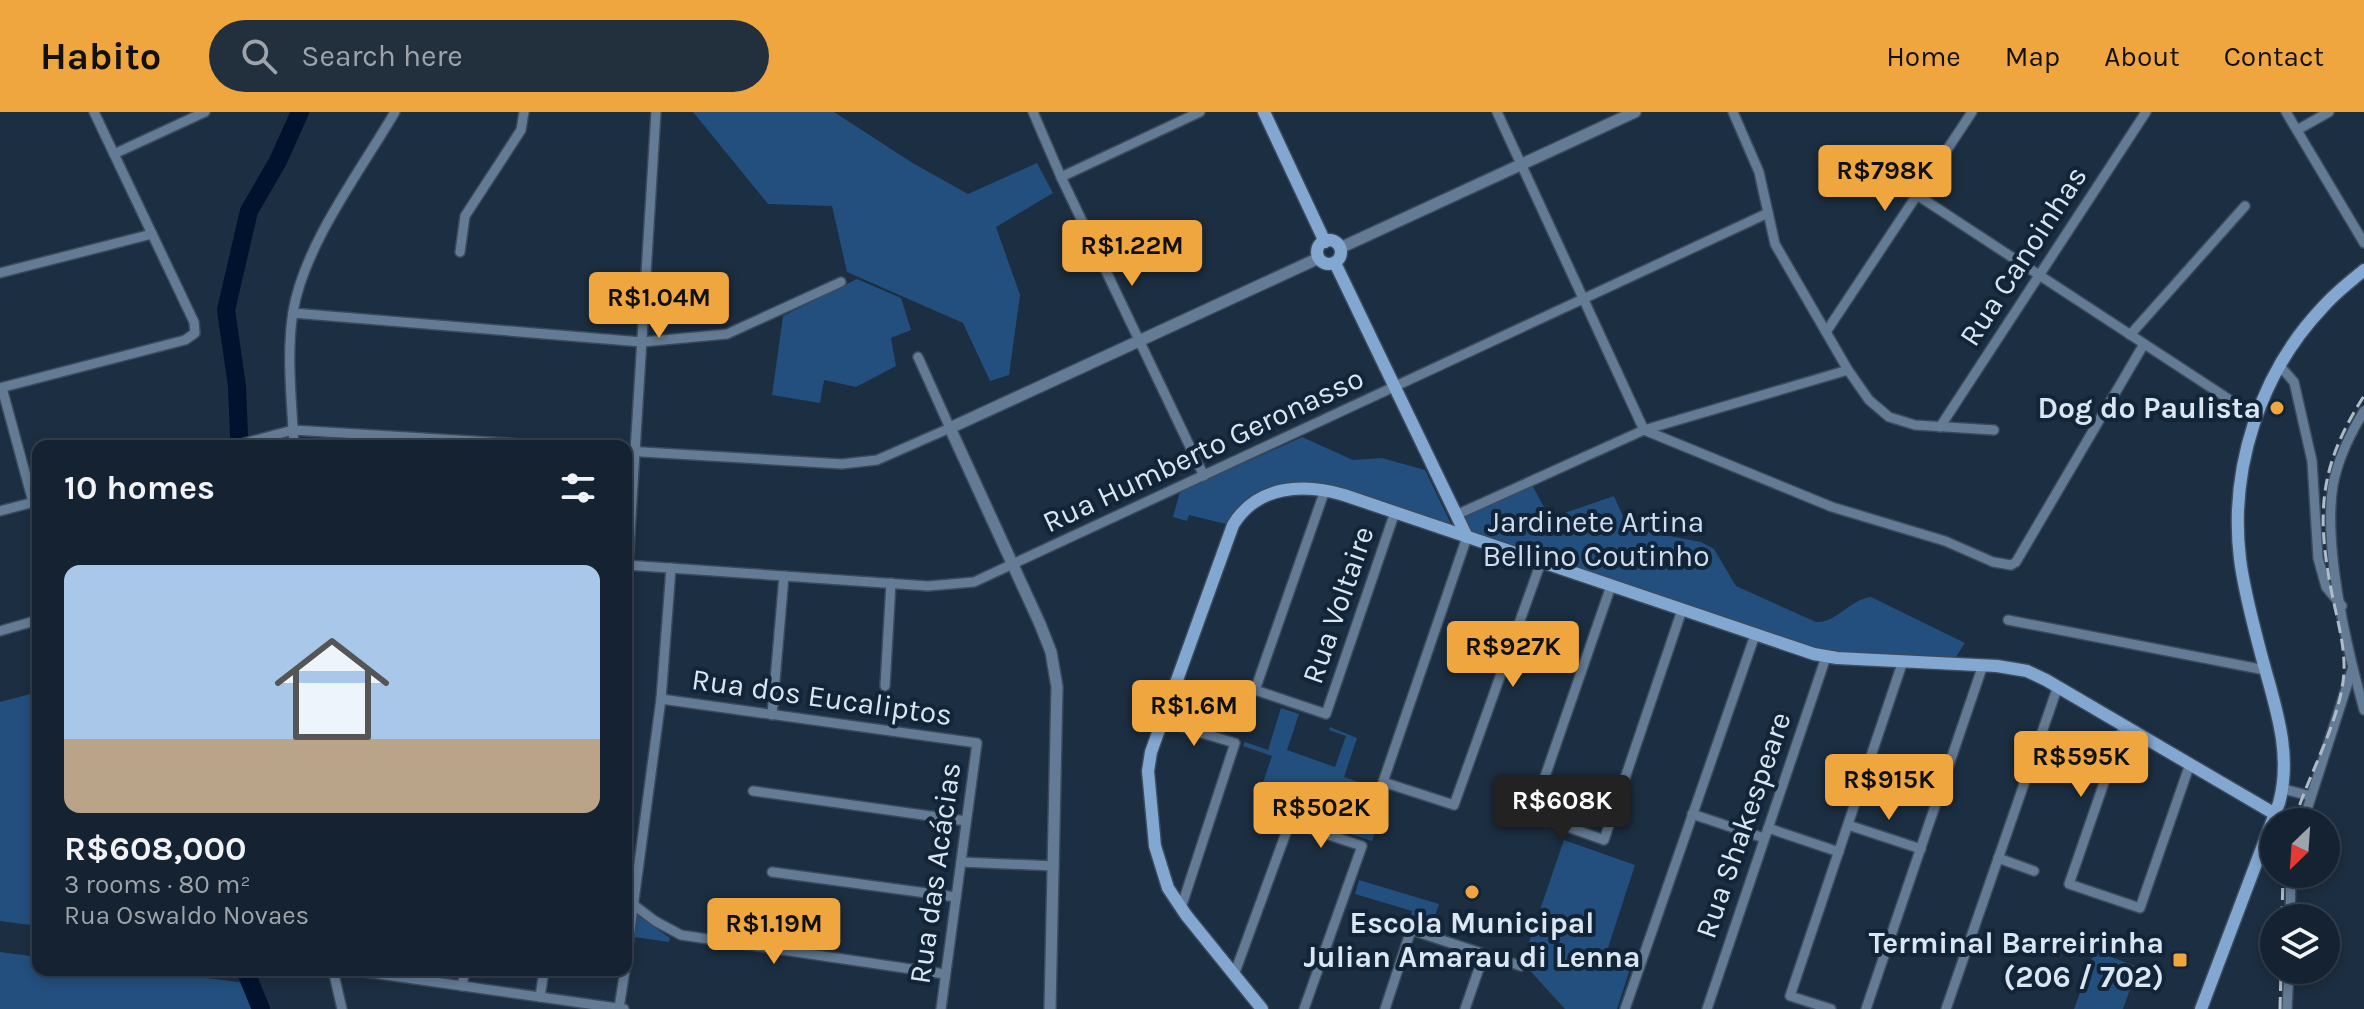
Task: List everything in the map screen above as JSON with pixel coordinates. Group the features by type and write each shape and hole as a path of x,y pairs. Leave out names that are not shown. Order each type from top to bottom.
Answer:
{"main road":[{"path":"1264,112 1325,242"},
{"path":"1325,242 1335,242 1340,248 1341,255 1335,263 1327,264 1319,258 1319,247 1325,242"},
{"path":"1335,263 1467,537"},
{"path":"2277,808 2283,789 2284,744 2245,589 2238,535 2241,475 2256,417 2280,366 2321,308 2364,270"},
{"path":"1262,1009 1181,908 1162,874 1155,846 1149,761 1228,535 1238,517 1253,503 1283,489 1303,487 1325,490 1826,657 2019,669 2058,686 2265,808"},
{"path":"2201,1009 2260,854"}],"street":[{"path":"32,491 1,388 185,340 195,333 194,322 94,112"},
{"path":"114,154 205,112"},
{"path":"294,440 293,313 309,260 395,112"},
{"path":"460,252 465,216 521,130 524,112"},
{"path":"632,441 642,342 656,112"},
{"path":"1033,112 1204,476"},
{"path":"1061,177 1200,112"},
{"path":"1497,112 1644,430 1815,501 1945,541 1993,562 2011,565 2021,558 2144,344"},
{"path":"1340,248 1635,112"},
{"path":"1733,112 1755,160 1775,244 1848,370 1869,400 1889,417 1915,425 1994,430"},
{"path":"1826,332 1972,112"},
{"path":"2286,112 2364,243"},
{"path":"2297,130 2329,112"},
{"name":"Rua Canoinhas","path":"1940,427 2144,113"},
{"path":"1917,195 2256,417"},
{"path":"2130,335 2245,206"},
{"name":"Rua Humberto Geronasso","path":"632,565 891,583 958,585 974,582 1768,213"},
{"path":"0,273 152,234"},
{"path":"632,451 861,463 895,453 1319,258"},
{"path":"293,313 642,342 727,334 841,282"},
{"path":"918,357 1046,638 1055,671 1050,1009"},
{"path":"2280,366 2294,382 2312,461 2318,558 2326,587 2342,606"},
{"path":"1456,515 1644,430 1848,370"},
{"path":"2364,411 2337,467 2331,505 2332,542 2342,606 2352,666 2364,710"},
{"path":"256,440 293,430 456,440"},
{"name":"Rua Voltaire","path":"1325,490 1255,690 1326,714 1395,512"},
{"path":"0,511 32,502"},
{"path":"1467,537 1383,782 1454,805 1541,562"},
{"path":"632,889 661,699 671,568"},
{"path":"772,715 784,576"},
{"path":"885,686 891,583"},
{"path":"1611,586 1532,814 1604,840 1682,610"},
{"path":"2008,620 2265,670"},
{"path":"0,631 32,622"},
{"path":"1625,1009 1755,635"},
{"name":"Rua Shakespeare","path":"1707,1009 1826,657"},
{"path":"1831,1009 1790,996 1903,661"},
{"path":"1866,1009 1983,665"},
{"path":"2307,808 2352,666"},
{"path":"1946,1009 2058,686"},
{"name":"Rua dos Eucaliptos","path":"661,699 977,743"},
{"path":"1162,721 1235,743 1181,908"},
{"path":"2124,725 2069,884 2140,908 2190,764"},
{"name":"Rua das Acácias","path":"941,1009 977,743"},
{"path":"2283,789 2311,796"},
{"path":"753,791 966,821"},
{"path":"1692,814 1839,852"},
{"path":"1234,975 1290,822 1362,846 1304,1009"},
{"path":"1848,825 1921,849"},
{"path":"1998,858 2034,871"},
{"path":"961,862 1054,866"},
{"path":"772,872 956,897"},
{"path":"632,904 681,935 945,974"},
{"path":"1385,1009 1411,930 1521,966"},
{"path":"1465,1009 1484,954"},
{"path":"334,976 342,1009"},
{"path":"408,976 622,1009 625,976"},
{"path":"462,986 464,976"},
{"path":"540,997 543,976"},
{"path":"2287,1009 2288,984"}],"green space":[{"path":"693,112 834,112 911,162 968,194 1037,163 1053,193 996,227 1020,295 1009,375 990,381 963,323 847,272 832,206 768,204"},
{"path":"857,279 901,298 911,330 891,338 896,366 856,387 824,380 820,403 772,395 783,316"},
{"name":"Jardinete Artina Bellino Coutinho","path":"1302,437 1353,460 1382,458 1425,470 1452,526 1334,488 1294,483 1275,485 1257,492 1241,505 1226,524 1189,515 1187,521 1173,517 1180,492"},
{"name":"Jardinete Artina Bellino Coutinho","path":"1532,485 1550,518 1614,496 1628,528 1701,542 1714,549 1736,586 1816,622 1830,619 1856,602 1871,597 1965,643 1956,657 1811,647 1472,534 1463,517"},
{"path":"32,694 32,925 0,921 0,702"},
{"path":"1281,708 1299,714 1287,750 1335,767 1346,736 1329,730 1330,727 1357,738 1344,777 1389,793 1372,841 1284,813 1285,809 1257,800 1272,756 1243,746 1245,742 1268,750"},
{"path":"1564,840 1635,865 1605,957 1631,966 1617,1009 1565,1009 1522,962"},
{"path":"1359,880 1439,904 1431,928 1410,921 1412,911 1355,894"},
{"path":"637,915 670,938 669,942 634,937"},
{"path":"2095,951 2138,967 2123,1009 2074,1009"},
{"path":"0,952 32,956 32,976 190,976 247,983 266,1009 0,1009"}],"waterway":[{"path":"239,436 237,386 226,310 249,211 278,161 300,112"},
{"path":"247,976 261,1009"}],"railway":[{"path":"2299,808 2331,728 2342,691 2343,652 2327,565 2323,514 2330,468 2349,421 2364,396"},
{"path":"2282,904 2283,888"},
{"path":"2280,1009 2281,984"}],"place":[{"name":"Dog do Paulista","path":"2277,408"},
{"name":"Escola Municipal Julian Amarau di Lenna","path":"1472,892"},
{"name":"Terminal Barreirinha (206 / 702)","path":"2180,960"}]}
